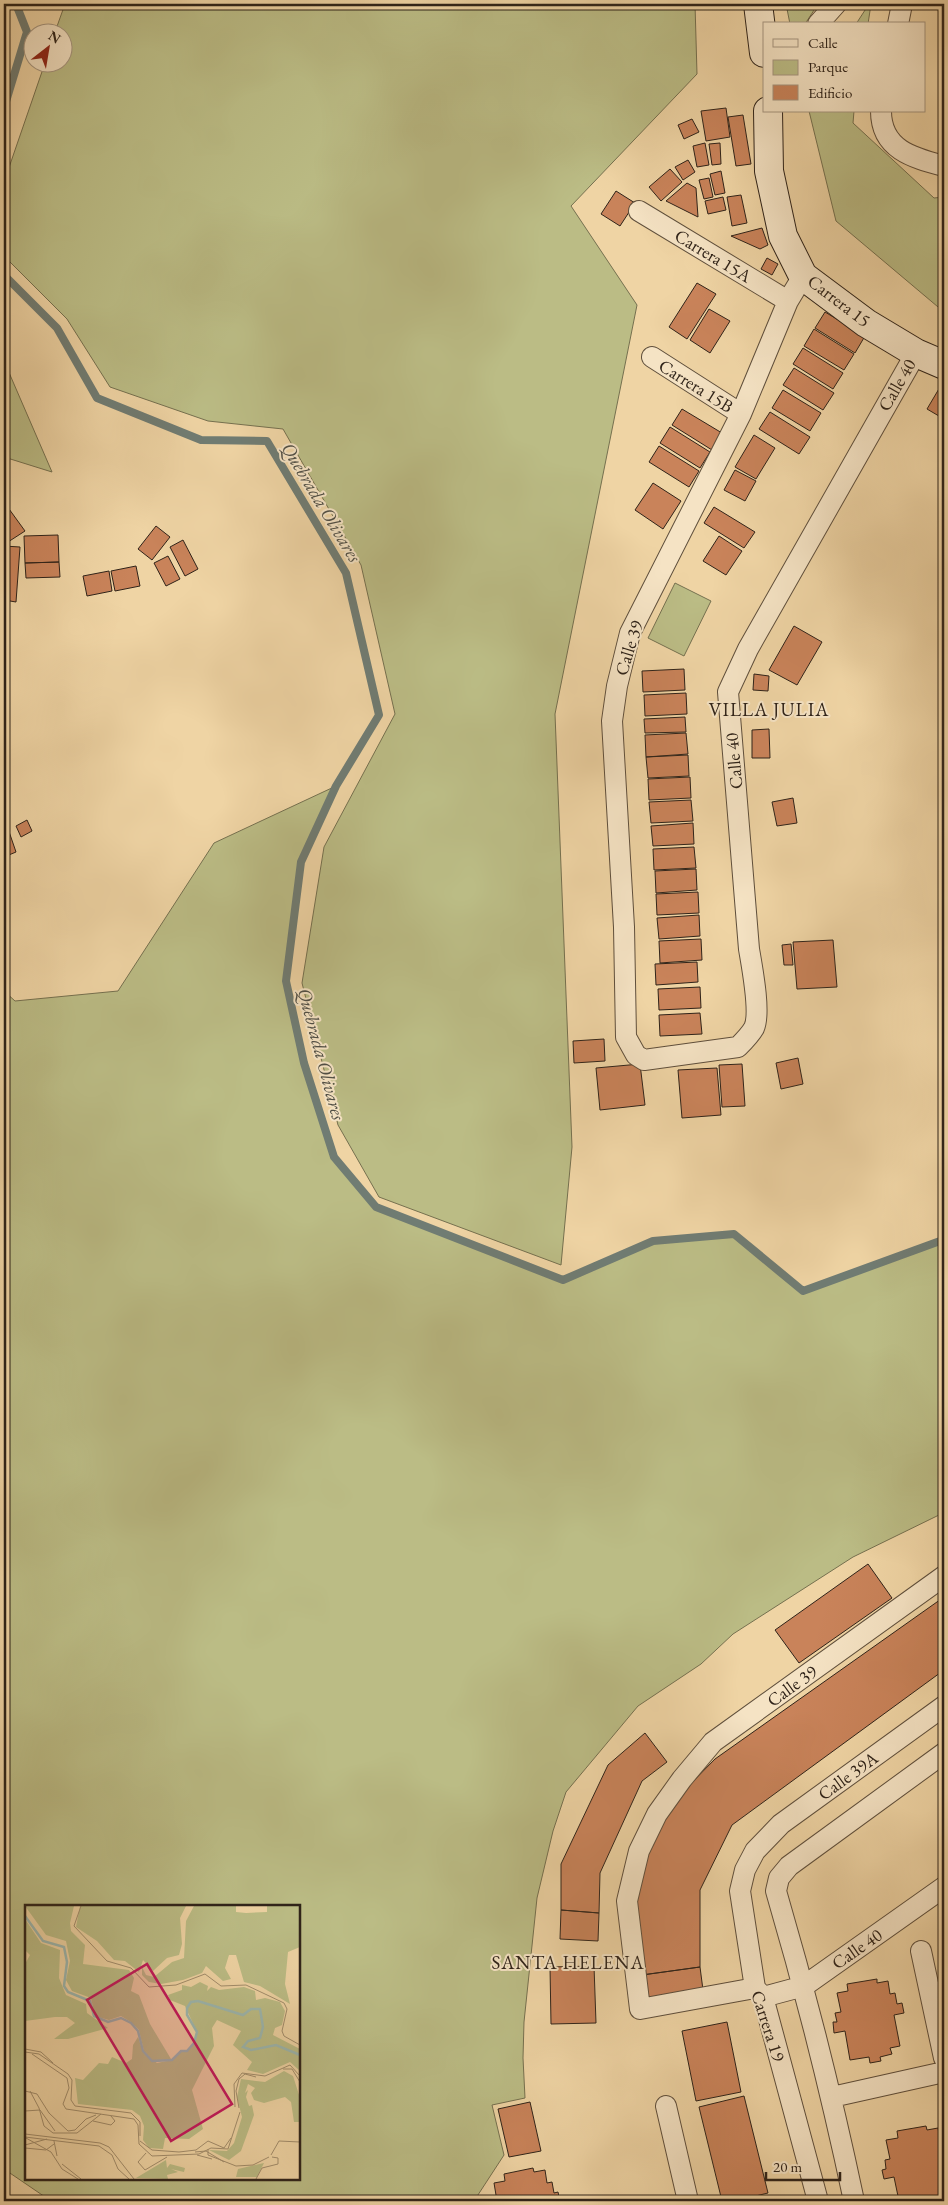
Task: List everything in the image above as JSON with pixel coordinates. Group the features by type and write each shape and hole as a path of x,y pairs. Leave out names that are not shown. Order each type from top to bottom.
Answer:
{"main road":[{"path":"758,4 763,45"},
{"name":"Carrera 15","path":"768,112 768,170 783,236 804,276 866,323 916,353 944,365"}],"street":[{"path":"820,22 836,4"},
{"path":"898,22 902,4"},
{"path":"881,112 881,121 892,143 913,158 944,166"},
{"name":"Carrera 15A","path":"639,211 788,301"},
{"name":"Calle 39","path":"636,1055 626,1037 624,927 612,721 617,686 630,633 741,414 788,301 804,276"},
{"name":"Calle 40","path":"636,1055 644,1060 738,1047 754,1027 756,1018 754,982 749,949 728,692 748,649 916,353"},
{"name":"Carrera 15B","path":"652,358 741,414"},
{"name":"Calle 39","path":"640,2009 627,1901 639,1851 657,1814 682,1779 713,1742 944,1576"},
{"name":"Calle 39A","path":"755,1850 782,1824 944,1706"},
{"name":"Calle 39A","path":"804,1986 776,1891 779,1878 789,1866 944,1753"},
{"name":"Carrera 19","path":"755,1850 745,1870 740,1891 759,1993 818,2201"},
{"name":"Calle 40","path":"640,2009 804,1986 944,1886"},
{"path":"921,1951 944,2058"},
{"path":"804,1986 832,2097 854,2201"},
{"path":"832,2097 944,2072"},
{"path":"666,2106 688,2201"}],"green space":[{"path":"65,4 695,4 697,74 571,206 637,305 555,714 572,1147 561,1265 379,1197 338,1125 302,983 324,847 395,714 361,565 283,429 208,421 110,387 67,319 4,256 4,182 42,72 72,72 72,22 59,22"},
{"path":"786,4 818,4 806,22 790,22"},
{"path":"869,4 871,4 868,22 857,22"},
{"path":"937,4 944,4 944,41"},
{"path":"809,112 854,112 853,123 934,198 944,197 944,312 836,221"},
{"path":"4,361 52,472 4,457"},
{"path":"675,583 711,601 684,656 648,638"},
{"path":"336,786 301,862 286,980 304,1063 334,1157 376,1207 563,1280 653,1241 734,1234 803,1291 940,1241 944,1237 944,1520 939,1515 853,1557 733,1634 701,1664 638,1706 566,1792 553,1831 537,1898 524,2022 525,2098 492,2105 504,2155 474,2201 51,2201 4,2169 4,991 15,1001 118,991 214,843"}],"building":[{"path":"726,108 730,137 706,141 701,111"},
{"path":"743,115 751,164 736,166 728,117"},
{"path":"692,119 699,132 684,139 678,125"},
{"path":"705,143 709,165 697,167 693,146"},
{"path":"720,143 721,164 712,165 709,144"},
{"path":"688,160 695,172 683,180 675,167"},
{"path":"670,169 682,182 661,201 649,187"},
{"path":"721,171 725,193 715,195 710,174"},
{"path":"709,178 713,197 704,199 699,180"},
{"path":"687,183 696,188 698,217 666,201"},
{"path":"616,191 635,203 620,226 601,214"},
{"path":"741,195 747,223 732,226 727,197"},
{"path":"723,197 726,210 708,214 705,201"},
{"path":"762,228 768,245 760,249 731,236"},
{"path":"767,258 778,264 772,275 761,269"},
{"path":"697,283 716,294 687,339 669,327"},
{"path":"709,309 730,321 710,353 690,340"},
{"path":"825,312 865,336 855,353 815,328"},
{"path":"814,329 854,354 844,370 804,346"},
{"path":"803,348 843,373 833,389 793,364"},
{"path":"794,368 834,393 823,410 783,385"},
{"path":"944,382 944,419 927,409"},
{"path":"783,390 821,413 810,431 772,408"},
{"path":"682,409 722,433 712,450 672,425"},
{"path":"770,412 810,437 799,454 759,429"},
{"path":"670,427 710,452 700,468 660,443"},
{"path":"754,435 775,448 756,479 735,467"},
{"path":"659,446 699,471 689,487 649,462"},
{"path":"735,470 756,481 745,501 724,490"},
{"path":"653,483 681,501 663,529 635,510"},
{"path":"4,502 25,531 8,542 4,536"},
{"path":"714,507 755,532 744,548 704,523"},
{"path":"156,526 170,537 152,560 138,549"},
{"path":"58,535 59,562 25,563 24,536"},
{"path":"719,536 742,551 726,575 703,561"},
{"path":"183,540 198,569 185,576 170,547"},
{"path":"4,546 20,547 16,602 4,600"},
{"path":"168,556 180,579 166,586 154,563"},
{"path":"59,562 60,577 26,578 25,563"},
{"path":"136,566 140,586 115,591 111,571"},
{"path":"109,571 112,591 87,596 83,576"},
{"path":"794,626 822,642 797,685 769,670"},
{"path":"684,669 685,690 643,692 642,671"},
{"path":"754,674 769,676 768,691 753,690"},
{"path":"686,693 687,714 645,716 644,695"},
{"path":"685,717 686,732 645,733 644,719"},
{"path":"769,729 770,758 752,758 752,730"},
{"path":"686,733 688,754 646,757 645,735"},
{"path":"688,755 689,776 648,778 646,757"},
{"path":"690,777 691,798 649,800 648,779"},
{"path":"793,798 797,823 777,826 772,802"},
{"path":"691,800 693,821 651,823 649,802"},
{"path":"4,817 16,852 4,857"},
{"path":"27,820 32,831 21,837 16,826"},
{"path":"693,823 694,844 653,846 651,826"},
{"path":"694,847 696,868 654,870 653,849"},
{"path":"696,869 697,890 656,893 655,871"},
{"path":"698,892 699,913 657,915 656,894"},
{"path":"699,915 700,936 659,939 657,918"},
{"path":"701,939 702,960 660,963 659,941"},
{"path":"833,940 837,987 797,989 793,942"},
{"path":"791,944 793,965 784,965 782,945"},
{"path":"697,962 698,982 656,985 655,964"},
{"path":"700,987 701,1008 659,1010 658,989"},
{"path":"700,1013 702,1034 660,1036 659,1015"},
{"path":"604,1039 605,1061 574,1063 573,1041"},
{"path":"798,1058 803,1084 781,1089 776,1063"},
{"path":"640,1064 645,1105 600,1110 596,1068"},
{"path":"742,1064 745,1106 722,1107 719,1065"},
{"path":"717,1068 721,1115 682,1118 678,1070"},
{"path":"868,1564 892,1598 799,1663 775,1630"},
{"path":"944,1597 944,1670 732,1825 700,1890 700,1967 642,1975 635,1888 665,1810 715,1759"},
{"path":"645,1733 667,1762 642,1781 600,1873 599,1913 561,1910 561,1864 608,1765"},
{"path":"561,1910 599,1913 598,1941 560,1939"},
{"path":"594,1966 596,2023 551,2024 550,1967"},
{"path":"700,1967 703,1990 645,1999 642,1975"},
{"path":"941,1970 944,1970 944,1992"},
{"path":"877,1979 877,1983 888,1981 890,1994 895,1993 897,2004 902,2003 904,2013 894,2015 900,2046 890,2048 892,2054 880,2057 881,2061 870,2063 869,2057 850,2060 845,2031 834,2033 833,2022 837,2022 835,2013 841,2012 837,1993 848,1991 847,1984"},
{"path":"727,2022 741,2092 696,2101 682,2031"},
{"path":"744,2096 768,2193 735,2201 722,2201 699,2107"},
{"path":"530,2102 541,2151 509,2157 498,2109"},
{"path":"926,2126 927,2130 938,2128 940,2140 944,2140 944,2194 940,2195 941,2201 899,2201 894,2177 884,2179 882,2170 886,2169 885,2160 890,2159 886,2140 898,2138 897,2131"},
{"path":"533,2168 534,2172 545,2170 547,2183 552,2182 554,2193 558,2192 560,2201 497,2201 494,2183 505,2181 504,2174"},
{"path":"770,2198 771,2201 753,2201"}],"waterway":[{"name":"Quebrada Olivares","path":"4,108 27,32 16,4"},
{"name":"Quebrada Olivares","path":"4,275 57,328 97,398 201,440 267,441 346,573 379,715 336,786 301,862 286,981 304,1063 334,1157 376,1207 563,1280 653,1241 734,1234 803,1291 940,1241 944,1237"}],"district":[{"name":"VILLA JULIA","path":"769,709"},
{"name":"SANTA HELENA","path":"568,1962"}]}
